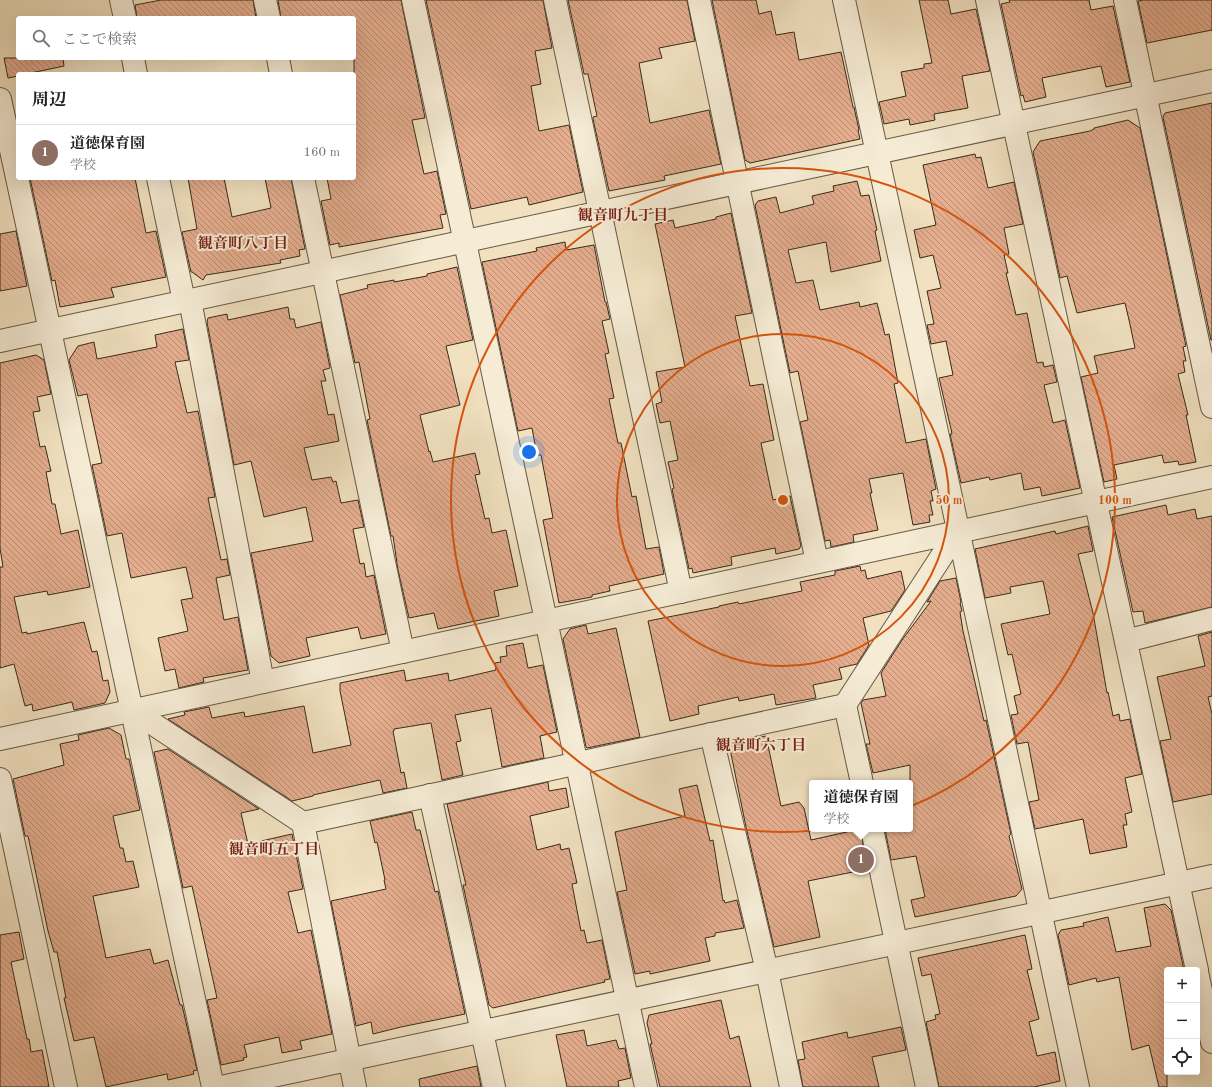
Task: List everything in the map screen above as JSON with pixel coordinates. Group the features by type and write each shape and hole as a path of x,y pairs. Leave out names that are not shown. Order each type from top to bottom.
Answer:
{"street":[{"path":"121,0 125,16"},
{"path":"265,0 269,16"},
{"path":"413,0 646,1087"},
{"path":"555,0 681,592"},
{"path":"699,0 817,562"},
{"path":"844,0 1078,1087"},
{"path":"987,0 1196,967"},
{"path":"1125,0 1212,407"},
{"path":"133,60 136,72"},
{"path":"278,60 281,72"},
{"path":"0,341 1212,81"},
{"path":"0,100 16,175"},
{"path":"17,180 213,1087"},
{"path":"158,180 187,301 264,682"},
{"path":"303,180 403,652"},
{"path":"0,739 1212,477"},
{"path":"303,823 845,705 958,532"},
{"path":"1126,641 1212,619"},
{"path":"845,705 861,780"},
{"path":"132,710 303,823 349,1060 356,1087"},
{"path":"711,734 767,971 791,1087"},
{"path":"0,779 66,1087"},
{"path":"430,795 494,1087"},
{"path":"873,832 927,1087"},
{"path":"221,1087 1212,876"},
{"path":"1200,985 1212,1042"}],"building":[{"path":"161,0 253,0 256,16 137,16 135,5"},
{"path":"278,0 401,0 425,118 412,120 424,174 437,171 446,214 440,215 443,228 339,247 339,243 330,245 321,201 331,199 327,180 356,180 356,72 354,72 354,60 356,60 356,16 281,16"},
{"path":"426,0 543,0 552,48 535,51 541,84 531,86 539,131 569,125 583,192 529,205 527,197 471,209"},
{"path":"568,0 687,0 695,41 659,48 662,58 639,63 650,123 709,110 721,164 664,176 665,180 609,191 593,119 593,117 597,116 588,74 584,74"},
{"path":"712,0 756,0 759,14 771,11 776,35 794,32 799,60 841,52 860,139 750,163 745,160"},
{"path":"919,0 948,0 951,14 976,9 990,71 962,76 968,108 934,114 935,120 910,125 909,119 884,124 879,102 906,96 901,72 924,68 924,64 932,63"},
{"path":"1009,0 1089,0 1091,10 1113,6 1130,82 1106,87 1101,66 1042,78 1046,97 1025,102 1023,95 1021,96 1001,4 1010,2"},
{"path":"1212,0 1212,30 1147,43 1138,1"},
{"path":"4,58 16,58 16,60 63,60 64,66 36,72 16,72 16,76 8,78"},
{"path":"1212,103 1211,340 1163,117 1165,113"},
{"path":"1128,120 1140,128 1186,346 1183,347 1186,361 1183,361 1185,372 1178,374 1188,415 1186,415 1196,462 1179,465 1178,461 1164,463 1162,455 1114,465 1117,479 1104,482 1081,377 1098,373 1094,356 1135,348 1129,320 1125,303 1077,313 1067,276 1060,278 1033,152 1040,141 1090,131 1094,128"},
{"path":"975,154 976,158 981,157 988,188 1014,182 1023,224 1004,228 1009,254 1004,255 1008,273 1006,273 1016,315 1027,313 1037,363 1043,362 1044,367 1053,365 1057,382 1044,385 1053,423 1065,420 1080,488 1042,496 1040,487 1024,490 1021,473 990,480 989,477 961,483 950,434 952,434 951,429 939,378 953,375 946,341 931,344 927,325 934,324 927,291 941,288 933,255 920,258 914,230 936,225 923,165"},
{"path":"30,180 135,180 146,233 156,231 166,277 111,288 114,297 60,307 55,280 52,281"},
{"path":"188,180 224,180 232,217 271,208 265,180 291,180 305,249 299,250 300,256 280,260 281,263 206,275 203,280 191,272 182,232 197,229"},
{"path":"857,181 861,196 869,195 877,230 875,231 881,261 831,272 826,242 788,250 796,283 813,280 820,310 859,302 860,307 877,303 885,335 889,334 898,383 894,384 906,443 926,439 936,489 931,491 933,501 930,501 933,515 929,515 930,522 913,525 903,473 869,479 872,493 870,493 878,530 853,535 854,542 831,547 830,540 825,541 800,422 808,420 798,371 790,373 755,205 758,201 776,197 780,213 814,204 812,196 834,191 833,186"},
{"path":"731,213 752,313 735,316 750,386 763,384 774,440 761,443 773,500 790,496 801,546 799,549 776,554 775,548 731,557 732,565 693,573 692,568 689,569 672,489 674,488 668,462 678,460 670,421 660,423 656,404 662,402 656,372 685,367 655,224 673,220 675,228 716,219 716,217"},
{"path":"16,231 27,286 0,291 0,234"},
{"path":"565,242 566,250 594,245 605,302 610,319 602,321 609,353 605,354 614,398 609,399 618,443 621,443 632,497 636,496 646,549 659,547 664,574 609,586 610,591 592,595 592,597 559,603 543,520 553,518 541,455 537,455 532,428 518,431 482,262 537,251 536,248"},
{"path":"457,267 473,340 446,346 460,405 420,415 433,462 475,453 480,474 475,475 485,519 489,518 492,533 506,530 518,586 494,591 499,616 438,629 434,613 409,618 398,570 393,536 391,536 367,420 370,419 359,362 355,363 340,295 368,288 367,285 427,276 427,274"},
{"path":"288,307 290,319 294,319 296,328 321,322 330,368 323,370 326,381 321,381 328,415 334,414 339,441 304,448 312,480 331,477 333,482 336,481 341,503 358,500 364,527 353,529 360,564 364,563 366,577 374,575 386,634 361,639 358,627 306,638 310,656 279,663 271,656 251,553 313,541 306,507 264,517 251,461 234,465 207,322 208,318 227,314 228,320"},
{"path":"183,329 189,360 175,362 187,413 198,411 215,497 208,498 221,560 227,559 230,575 216,578 224,620 238,617 248,670 203,678 204,682 179,688 175,669 165,671 158,638 188,631 181,600 193,598 186,567 131,578 122,533 107,536 92,465 102,463 87,394 78,396 69,360 78,346 94,342 97,359 157,347 155,335"},
{"path":"36,355 44,360 51,394 37,397 40,411 33,412 40,447 45,446 51,471 46,472 52,504 55,504 61,534 78,530 90,587 48,595 47,591 14,597 22,633 27,632 27,634 84,622 92,652 97,651 103,681 108,680 110,692 105,703 74,710 72,702 33,711 32,704 25,706 14,664 0,668 0,567 3,567 0,548 0,363"},
{"path":"1166,505 1168,515 1195,509 1197,519 1212,516 1212,607 1145,623 1143,611 1133,612 1112,517"},
{"path":"1088,526 1093,551 1078,554 1093,613 1107,693 1108,692 1113,716 1119,714 1120,721 1130,719 1142,774 1125,778 1132,812 1125,814 1127,825 1123,825 1127,847 1090,854 1083,819 1035,829 1029,802 1039,800 1028,742 1017,744 1011,715 1018,714 1014,696 1021,694 1012,654 1008,655 1001,624 1050,614 1043,581 1010,587 1011,593 985,598 975,549 1055,531 1056,534"},
{"path":"860,566 861,571 865,570 867,579 901,571 905,590 891,611 863,618 869,645 857,664 839,668 842,679 813,685 816,698 776,705 774,694 739,701 738,697 698,706 699,714 670,721 648,621 738,602 739,604 802,591 800,582 835,575 835,571"},
{"path":"956,578 961,602 962,611 960,612 963,631 984,721 986,720 1011,834 1009,836 1022,889 1016,896 915,917 911,900 925,897 916,856 891,860 886,832 913,832 913,780 910,780 910,765 873,773 866,744 870,744 861,703 863,700 886,696 881,673 902,640 931,601 927,602 940,581"},
{"path":"586,625 588,634 616,628 640,737 586,747 563,639 570,629"},
{"path":"1212,632 1212,696 1208,697 1212,714 1212,794 1173,802 1160,741 1171,739 1157,677 1205,666 1198,636"},
{"path":"523,643 528,668 543,665 557,732 540,736 544,758 502,767 491,708 455,715 461,741 456,742 463,775 442,780 431,723 394,729 393,731 401,773 404,772 407,788 383,793 380,780 292,801 168,719 185,715 184,712 209,707 212,718 244,712 245,717 304,706 313,753 351,745 340,691 340,683 404,670 406,681 448,673 449,681 496,670 495,663 501,662 500,657 507,656 506,646"},
{"path":"109,728 121,735 126,759 129,759 140,810 113,816 120,848 123,848 126,862 133,861 139,887 93,896 106,958 150,949 154,964 168,960 180,1005 182,1005 197,1070 193,1071 194,1074 168,1080 167,1074 106,1087 94,1037 74,1041 64,998 66,998 57,952 54,952 48,931 28,836 25,836 13,779 64,765 60,744 79,740 78,735"},
{"path":"766,736 781,806 799,802 804,808 811,840 847,832 861,832 868,869 808,881 820,937 774,947 746,827 729,744"},
{"path":"168,749 259,809 241,813 248,844 292,834 303,889 288,892 298,933 311,930 332,1034 300,1041 302,1049 282,1053 279,1037 244,1045 247,1057 243,1058 244,1060 221,1065 207,1000 217,998 192,886 183,888 154,752"},
{"path":"548,782 549,791 566,788 569,807 530,816 537,850 560,844 561,850 569,848 577,883 572,884 581,931 584,930 587,943 602,940 610,979 604,980 605,982 493,1008 489,1005 463,885 466,885 447,804"},
{"path":"697,785 710,841 713,840 723,901 724,900 725,903 737,900 744,928 715,933 715,936 705,938 710,961 650,974 650,971 635,974 617,892 627,890 615,832 685,816 679,789"},
{"path":"412,812 416,830 420,830 435,892 438,891 465,1014 373,1034 371,1022 356,1026 331,901 386,889 377,842 375,843 370,821"},
{"path":"1165,904 1171,910 1183,967 1164,967 1164,1075 1167,1075 1167,1087 1159,1087 1149,1045 1132,1050 1119,977 1097,982 1096,978 1069,985 1058,935 1061,930 1084,926 1083,923 1108,917 1116,952 1151,946 1144,908"},
{"path":"19,932 24,959 11,962 27,1039 29,1039 31,1052 42,1050 49,1087 0,1087 0,935"},
{"path":"1025,935 1032,969 1027,970 1039,1019 1029,1022 1037,1056 1055,1052 1060,1081 1034,1087 939,1087 926,1022 936,1019 935,1015 940,1014 931,974 922,976 918,958"},
{"path":"721,1000 730,1039 739,1036 751,1087 660,1087 650,1044 652,1044 647,1023 649,1015"},
{"path":"901,1027 906,1050 872,1057 879,1087 803,1087 798,1060 805,1059 802,1042 847,1032 848,1038"},
{"path":"584,1030 587,1046 616,1040 619,1049 625,1048 631,1078 618,1081 619,1087 567,1087 556,1035"},
{"path":"477,1066 481,1087 420,1087 419,1079"}],"place":[{"name":"道徳保育園","path":"861,860"}],"district":[{"name":"観音町九丁目","path":"623,215"},
{"name":"観音町八丁目","path":"243,243"},
{"name":"観音町六丁目","path":"761,745"},
{"name":"観音町五丁目","path":"274,849"}]}
